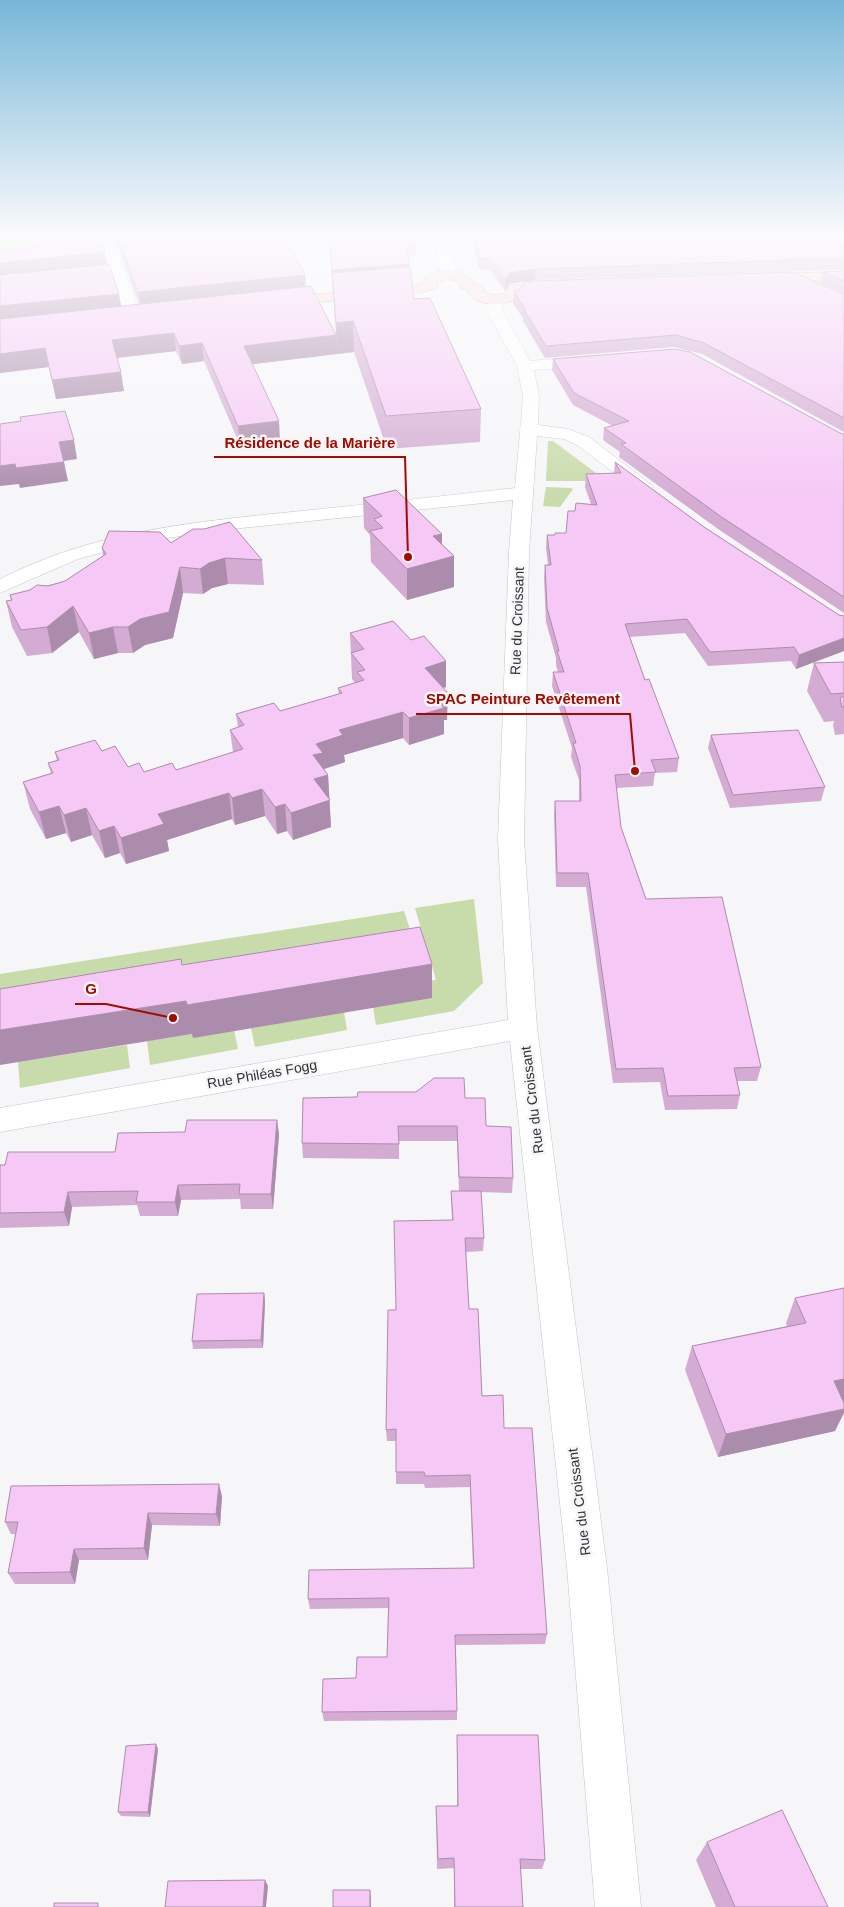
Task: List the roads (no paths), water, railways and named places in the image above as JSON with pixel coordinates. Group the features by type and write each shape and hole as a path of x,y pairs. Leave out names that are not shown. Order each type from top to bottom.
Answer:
{"street":[{"name":"Rue du Croissant","path":"501,324 524,366 530,396 526,483 523,493 516,647 511,840 523,1028 586,1568 618,1907"},
{"path":"524,366 608,359"},
{"path":"527,429 568,434 583,441 658,497"},
{"path":"0,587 25,572 72,553 120,540 208,526 523,493"},
{"name":"Rue Philéas Fogg","path":"0,1120 523,1028"}],"place":[{"name":"Résidence de la Marière","path":"408,557"},
{"name":"SPAC Peinture Revêtement","path":"635,771"},
{"name":"G","path":"173,1018"}]}
